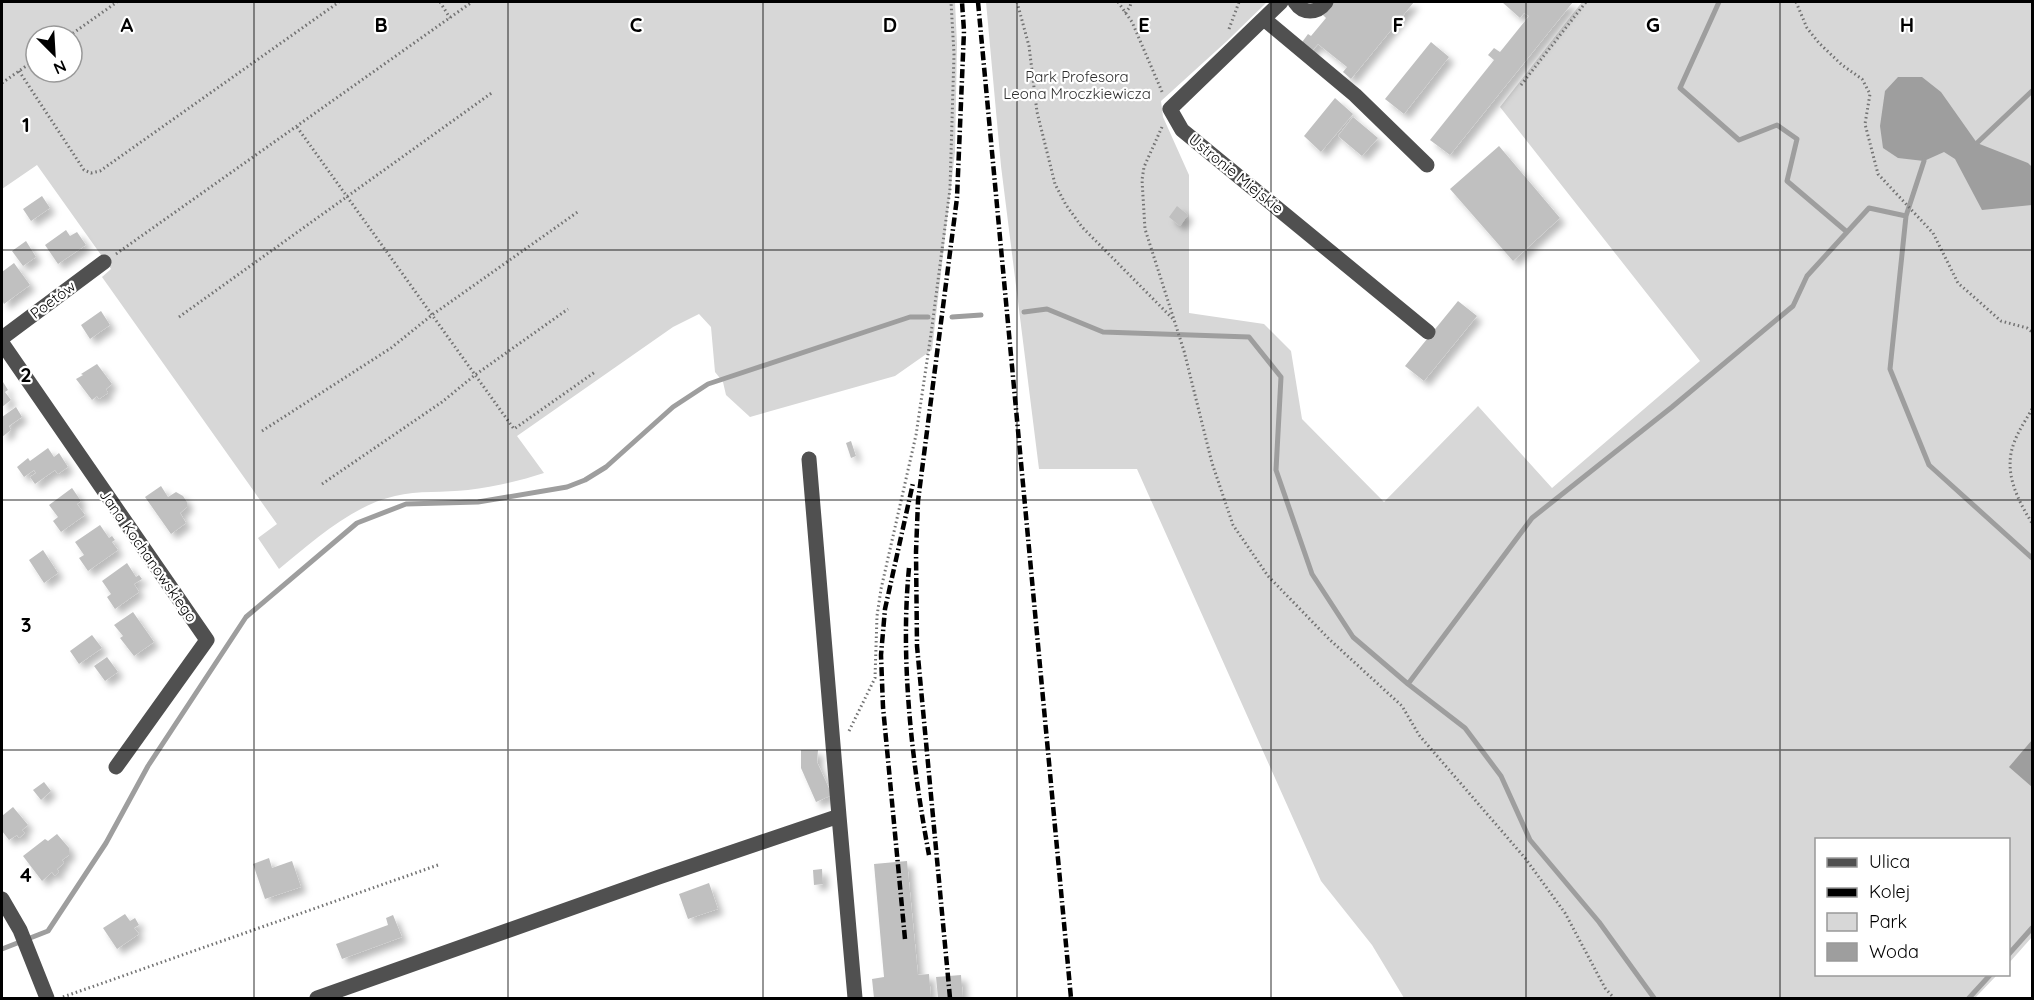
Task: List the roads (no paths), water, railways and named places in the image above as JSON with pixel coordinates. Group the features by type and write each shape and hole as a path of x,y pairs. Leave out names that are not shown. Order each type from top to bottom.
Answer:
{"street":[{"path":"1281,2 1264,19 1354,95 1427,165"},
{"path":"1295,2 1297,6 1307,11 1318,9 1326,2"},
{"name":"Ustronie Miejskie","path":"1264,19 1170,109 1182,130 1428,332"},
{"name":"Poetów","path":"2,340 104,262"},
{"name":"Jana Kochanowskiego","path":"2,340 207,640 116,766"},
{"path":"809,459 855,999"},
{"path":"317,999 659,877 839,816"},
{"path":"2,899 20,930 47,999"}],"water":[{"path":"1898,77 1922,77 1941,92 1977,143 2028,163 2032,167 2032,205 1982,210 1955,159 1944,152 1924,161 1898,158 1883,148 1880,126 1885,91"},
{"path":"2032,740 2032,787 2009,767"}],"waterway":[{"path":"1719,2 1680,88 1739,140 1777,125 1797,139 1787,181 1847,232"},
{"path":"1977,143 2032,91"},
{"path":"1408,684 1532,518 1672,407 1793,306 1807,276 1869,208 1906,216 1924,161"},
{"path":"1906,216 1890,369 1929,465 2032,558"},
{"path":"1024,312 1047,309 1103,332 1249,337 1281,377 1276,470 1312,574 1353,637 1465,728 1501,776 1530,840 1599,922 1654,998"},
{"path":"952,317 981,315"},
{"path":"2,949 48,931 106,843 148,766 246,617 357,523 406,504 478,502 567,487 585,480 606,467 673,407 708,384 910,317 928,317"},
{"path":"2010,953 2032,928"},
{"path":"1969,998 1989,976"}],"railway":[{"path":"950,998 917,646 916,552 918,501 957,198 964,31 962,2"},
{"path":"978,2 1071,998"},
{"path":"905,939 883,707 881,655 885,609 913,483"},
{"path":"909,568 906,639 909,712 917,784 929,855"}],"park label":[{"name":"Park Profesora Leona Mroczkiewicza","path":"1077,86"}]}
